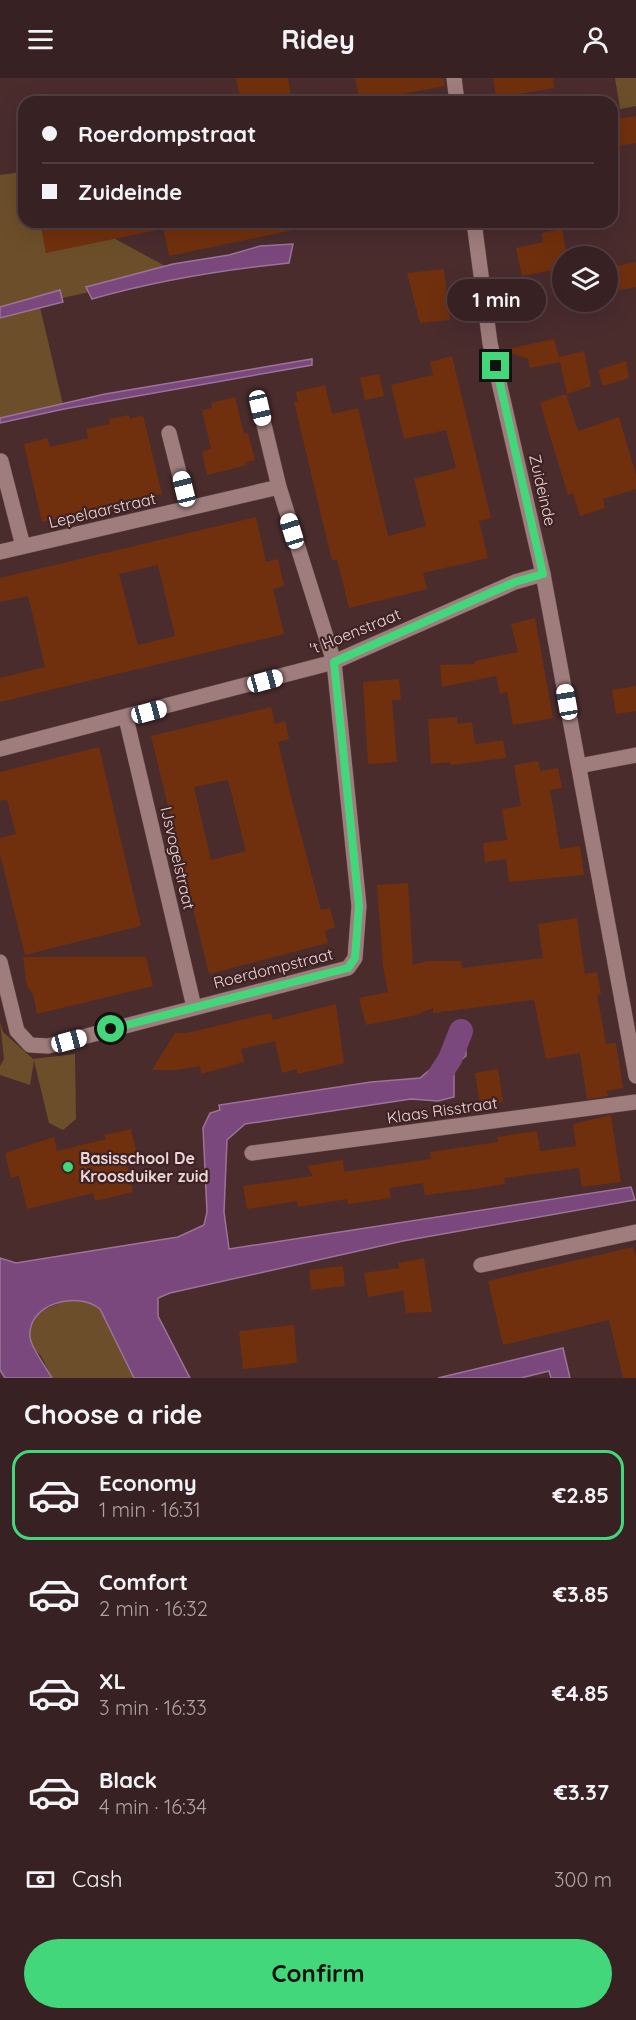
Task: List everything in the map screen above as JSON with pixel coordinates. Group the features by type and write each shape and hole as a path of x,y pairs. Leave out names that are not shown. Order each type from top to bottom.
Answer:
{"street":[{"path":"454,78 456,96"},
{"name":"Zuideinde","path":"475,228 490,343 543,574 636,1076"},
{"name":"Roerdompstraat","path":"0,962 17,1031 30,1045 48,1047 348,968 355,958 359,906 334,662 279,487 260,408"},
{"path":"169,433 188,508"},
{"path":"1,461 23,546"},
{"name":"Lepelaarstraat","path":"0,552 279,487"},
{"name":"'t Hoenstraat","path":"0,749 334,662 515,582 543,574"},
{"name":"IJsvogelstraat","path":"126,718 194,1007"},
{"path":"579,766 636,755"},
{"name":"Klaas Risstraat","path":"252,1153 636,1102"},
{"path":"482,1265 636,1232"}],"shaded area":[{"path":"615,78 636,78 636,106 620,109"},
{"path":"18,172 18,228 95,228 178,273 39,303 64,409 0,423 0,175"},
{"path":"293,244 289,263 190,276 92,299 86,287 173,264 229,255 260,246"},
{"path":"60,290 63,302 0,318 0,307"},
{"path":"312,359 312,365 64,409 0,423 0,418 105,394"},
{"path":"0,1022 3,1032 33,1059 75,1054 76,1119 63,1130 49,1123 34,1061 30,1085 0,1075 0,1066 4,1059"},
{"path":"465,1024 466,1056 454,1066 454,1097 438,1101 411,1099 245,1124 227,1140 224,1212 229,1249 631,1187 635,1200 403,1241 170,1293 158,1298 158,1316 190,1378 134,1378 100,1309 90,1303 79,1301 55,1303 36,1316 31,1326 30,1337 36,1352 52,1378 5,1378 0,1370 0,1258 16,1263 178,1237 204,1225 207,1212 203,1128 210,1113 220,1110 219,1105 371,1082 420,1078 453,1050"},
{"path":"79,1298 91,1301 100,1309 134,1378 52,1378 41,1356 31,1345 28,1335 30,1326 34,1318 42,1312"},
{"path":"563,1348 570,1378 551,1378 549,1371 521,1378 438,1378"}],"building":[{"path":"236,78 288,78 291,96 240,96"},
{"path":"355,78 444,78 445,86 392,96 359,96"},
{"path":"493,78 553,78 554,88 496,96"},
{"path":"636,116 636,143 618,146 618,119"},
{"path":"41,228 157,228 157,230 46,253"},
{"path":"163,228 293,228 293,230 169,256"},
{"path":"562,229 565,246 552,246 552,270 522,276 516,248 543,242 542,233"},
{"path":"636,262 636,287 618,290 618,266"},
{"path":"444,269 450,320 420,323 407,273"},
{"path":"554,339 559,357 584,351 591,386 567,394 560,362 530,368 528,359 503,350"},
{"path":"452,356 491,518 479,521 488,558 423,573 427,589 349,608 337,559 332,561 294,402 298,402 296,392 325,385 332,414 358,408 388,536 426,526 414,479 456,468 446,430 404,439 391,385 433,375 430,362"},
{"path":"626,361 629,378 603,386 598,370"},
{"path":"379,374 384,396 365,400 360,378"},
{"path":"566,394 578,431 619,417 636,475 636,489 603,499 605,508 580,516 573,493 568,495 540,403"},
{"path":"235,397 244,434 248,433 255,460 246,462 247,465 207,475 202,452 211,449 202,410 212,408 211,403"},
{"path":"129,415 130,419 143,415 162,494 115,505 116,510 90,516 89,511 42,522 24,444 47,438 50,447 88,438 86,429 110,424 109,419"},
{"path":"256,517 266,562 278,559 284,586 273,589 284,634 0,702 0,678 45,667 28,596 0,602 0,578","holes":["158,565 175,636 138,645 119,574"]},
{"path":"535,618 553,718 513,725 507,692 500,694 496,676 442,687 440,665 475,664 475,661 518,652 511,624"},
{"path":"399,679 401,700 392,700 397,762 368,764 363,682"},
{"path":"636,686 636,711 616,714 612,690"},
{"path":"271,707 275,724 285,721 289,739 278,742 321,910 330,908 335,927 325,931 328,943 209,974 151,736","holes":["228,780 246,851 211,860 194,787"]},
{"path":"457,717 457,724 472,722 475,744 503,740 506,758 451,765 450,762 431,764 428,719"},
{"path":"99,747 141,926 25,955 0,854 0,838 16,834 7,800 0,801 0,772"},
{"path":"538,761 540,771 558,768 562,788 550,790 560,849 580,846 584,875 509,882 506,859 485,862 483,843 507,840 502,809 521,806 514,765"},
{"path":"408,883 413,965 427,961 461,961 462,968 543,958 538,924 577,918 585,974 597,972 601,994 597,995 606,1044 616,1043 623,1088 607,1091 608,1096 587,1099 580,1053 546,1059 534,1000 433,1013 433,1008 417,1015 366,1025 359,998 388,992 383,966 377,885"},
{"path":"23,957 146,957 153,986 37,1014 33,994 27,986"},
{"path":"336,1004 344,1063 298,1074 297,1069 282,1073 275,1041 241,1049 244,1062 201,1074 200,1066 178,1070 152,1070 175,1033 187,1033 271,1013 273,1020"},
{"path":"498,1069 503,1102 480,1105 475,1073"},
{"path":"611,1115 621,1182 582,1187 579,1168 504,1178 505,1184 474,1189 425,1195 423,1183 389,1188 391,1198 348,1204 347,1199 298,1207 297,1201 247,1209 243,1186 313,1176 307,1166 343,1160 344,1172 431,1159 430,1152 498,1142 497,1137 537,1131 540,1151 576,1146 573,1124"},
{"name":"Basisschool De Kroosduiker zuid","path":"131,1129 137,1155 125,1158 133,1192 95,1201 93,1193 27,1209 19,1176 11,1178 5,1153 54,1137 57,1151 106,1139 104,1135"},
{"path":"633,1247 636,1258 636,1378 623,1378 609,1320 503,1345 488,1281"},
{"path":"424,1258 432,1312 406,1313 403,1291 368,1297 364,1273 399,1268 398,1263"},
{"path":"343,1266 345,1286 311,1290 309,1270"},
{"path":"294,1325 297,1363 243,1369 239,1331"}],"waterway":[{"path":"439,1076 450,1059 461,1031"}],"place":[{"name":"Basisschool De Kroosduiker zuid","path":"68,1167"}],"route":[{"path":"111,1029 348,968 355,958 359,906 334,662 515,582 543,574 496,366"}]}
